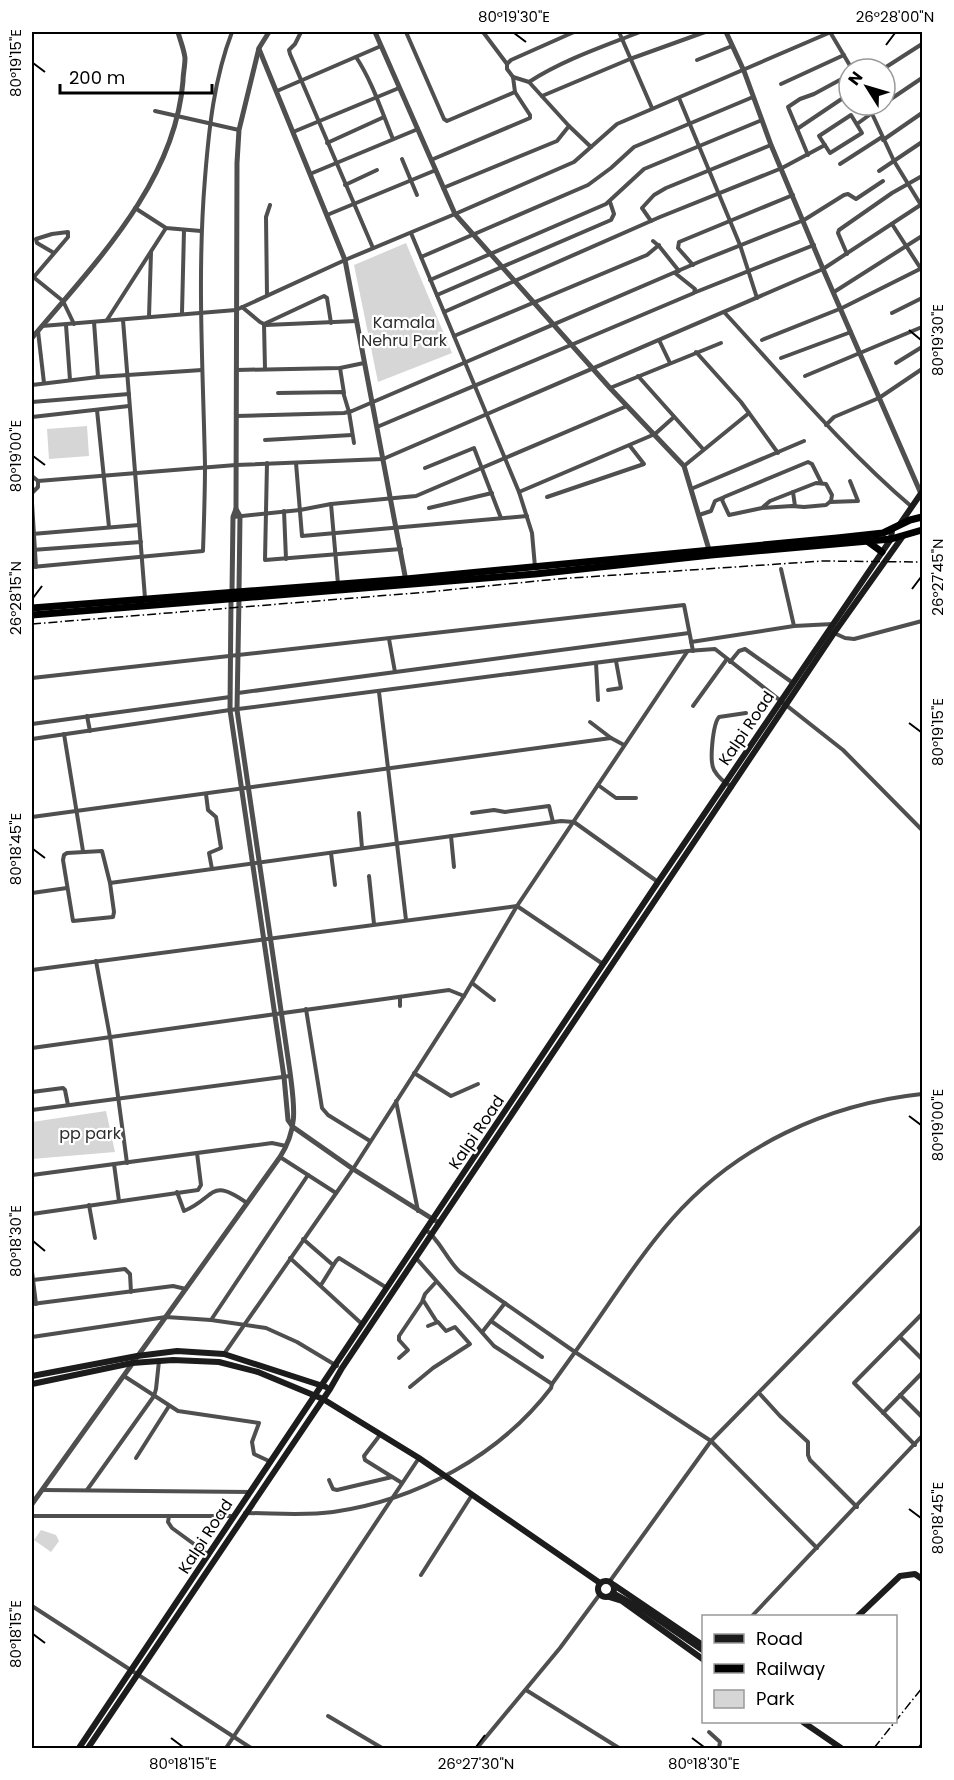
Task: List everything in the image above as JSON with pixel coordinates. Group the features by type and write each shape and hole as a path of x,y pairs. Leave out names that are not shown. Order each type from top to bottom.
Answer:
{"highway":[{"path":"32,608 74,608 535,570 883,533 922,517"},
{"path":"710,552 891,539 922,530"},
{"path":"867,541 882,552"},
{"path":"32,615 146,598 235,595"}],"main road":[{"path":"900,525 922,494"},
{"name":"Kalpi Road","path":"79,1749 330,1389 339,1367 363,1325 429,1232 603,964 891,539 892,530"},
{"name":"Kalpi Road","path":"436,1221 787,706 840,624 903,536"},
{"name":"Kalpi Road","path":"88,1749 234,1516 323,1386 416,1258 429,1232"},
{"path":"32,1376 137,1356 177,1351 224,1354 330,1389"},
{"path":"32,1384 132,1364 159,1361 219,1362 242,1367 323,1399 419,1458 600,1583"},
{"path":"860,1615 900,1576 915,1574 922,1579"},
{"path":"612,1589 604,1597 598,1589 600,1583 605,1580 622,1601 702,1659"},
{"path":"612,1589 702,1650"},
{"path":"612,1589 702,1645"},
{"path":"804,1723 841,1749"}],"street":[{"path":"32,338 93,268 151,183 177,117 185,60 178,32"},
{"path":"32,503 34,567 203,551 205,467 200,313 201,231 210,124 220,65 232,32"},
{"path":"245,788 230,710 235,595 235,370 239,308 237,163 239,130 259,48 269,32"},
{"path":"301,32 289,51 373,248"},
{"path":"375,32 455,214 610,388 684,466 710,552"},
{"path":"406,32 445,120 449,121 515,92"},
{"path":"431,160 530,118 515,92 513,77 507,69 507,64 483,32"},
{"path":"507,64 511,60 574,32"},
{"path":"619,32 652,108"},
{"path":"529,82 564,62 640,32"},
{"path":"542,96 630,59 705,32"},
{"path":"726,32 744,70 771,145 823,269 922,494"},
{"path":"40,328 239,308 574,162 617,124 831,32 844,55 781,84"},
{"path":"897,60 922,44"},
{"path":"697,60 733,45"},
{"path":"277,91 381,46"},
{"path":"259,48 345,260 406,582"},
{"path":"356,57 367,74 393,139"},
{"path":"513,77 529,82 591,147"},
{"path":"897,95 922,78"},
{"path":"808,155 788,109 789,106 837,81"},
{"path":"293,132 400,87"},
{"path":"421,257 588,185 634,147 753,97"},
{"path":"679,98 730,220 757,298"},
{"path":"797,129 837,102"},
{"path":"155,111 239,130"},
{"path":"840,164 922,113"},
{"path":"850,115 857,124 862,133 830,153 819,136 850,115"},
{"path":"327,143 384,117"},
{"path":"857,124 867,117"},
{"path":"32,476 38,481 267,463 383,459 823,269 922,205 894,161 874,117"},
{"path":"430,280 610,202 644,169 762,120"},
{"path":"443,188 557,141 569,126"},
{"path":"310,174 418,129"},
{"path":"879,171 922,142"},
{"path":"651,221 642,208 654,195 771,145"},
{"path":"444,312 651,221 782,168 825,145"},
{"path":"402,159 417,195"},
{"path":"345,185 377,170"},
{"path":"327,215 436,170"},
{"path":"847,254 838,233 839,230 892,193 922,176"},
{"path":"235,416 349,412 804,220 844,195 848,194 856,199 883,181"},
{"path":"693,265 678,248 680,242 793,194"},
{"path":"437,295 611,220 614,214 610,202"},
{"path":"267,295 266,217 270,205"},
{"path":"135,208 166,228 201,231"},
{"path":"762,340 842,308 922,269 892,224"},
{"path":"107,320 166,228"},
{"path":"182,313 184,230"},
{"path":"54,253 37,243 36,239 68,232 68,237 54,253 32,277 63,301 74,324"},
{"path":"411,233 503,459 519,492 532,533 535,570"},
{"path":"834,292 922,236"},
{"path":"653,241 677,272 695,289 695,292"},
{"path":"454,336 647,255 658,245"},
{"path":"377,427 695,292 814,245"},
{"path":"149,317 151,252"},
{"path":"264,324 324,296 327,298 330,323"},
{"path":"892,313 922,298"},
{"path":"239,308 264,324 358,321"},
{"path":"723,312 826,425 883,482 913,507"},
{"path":"123,320 146,598"},
{"path":"94,322 98,377"},
{"path":"264,324 265,369"},
{"path":"66,325 70,380"},
{"path":"805,376 922,327"},
{"path":"40,328 44,383"},
{"path":"781,358 851,332"},
{"path":"659,340 670,363"},
{"path":"610,388 721,342"},
{"path":"896,363 922,346"},
{"path":"696,352 741,402 778,453"},
{"path":"235,370 340,368 364,363"},
{"path":"340,368 354,443"},
{"path":"826,425 834,417 879,398 922,369"},
{"path":"32,385 98,377 202,370"},
{"path":"638,376 703,449"},
{"path":"278,393 339,391 344,393"},
{"path":"32,402 129,394"},
{"path":"236,517 416,495 628,405"},
{"path":"32,417 129,406"},
{"path":"97,410 109,527"},
{"path":"684,466 749,413"},
{"path":"519,492 655,434 674,417"},
{"path":"265,440 352,435"},
{"path":"690,489 804,441"},
{"path":"547,498 644,464 630,446"},
{"path":"424,468 472,448 475,449 501,518"},
{"path":"698,515 711,511 713,503 722,498 808,462 812,464 821,482 827,486 832,495 829,502"},
{"path":"267,463 265,560 401,549"},
{"path":"296,463 302,536 527,516"},
{"path":"32,494 38,487 38,481"},
{"path":"722,498 729,515 762,508 804,507 829,502 858,501 850,481"},
{"path":"762,508 768,502 821,482"},
{"path":"794,492 795,506"},
{"path":"429,508 492,493"},
{"path":"331,504 338,588"},
{"path":"284,511 286,559"},
{"path":"33,534 139,525"},
{"path":"34,550 141,542"},
{"path":"781,568 794,626"},
{"path":"235,595 239,656 237,710 245,788 264,940 287,1076"},
{"path":"32,678 684,605 693,651"},
{"path":"834,633 854,639 922,621"},
{"path":"691,642 794,626 840,624"},
{"path":"238,693 689,633"},
{"path":"389,639 395,672"},
{"path":"32,739 230,710 714,649 843,750 922,830"},
{"path":"693,706 729,660 740,650 745,649 793,683"},
{"path":"224,1354 353,1168 464,996 517,906 687,651"},
{"path":"608,690 621,688 616,661"},
{"path":"596,663 598,700"},
{"path":"379,692 406,920"},
{"path":"32,724 230,697"},
{"path":"732,787 725,783 713,766 715,724 719,717 746,713"},
{"path":"87,716 90,730"},
{"path":"590,722 624,745"},
{"path":"64,734 83,851"},
{"path":"32,817 611,738"},
{"path":"598,786 613,797 636,798"},
{"path":"206,793 208,810 216,817 222,848 209,853 212,869"},
{"path":"472,813 494,810 505,812 549,806 553,822"},
{"path":"358,813 362,848"},
{"path":"110,883 553,822 574,822 658,882"},
{"path":"451,836 454,867"},
{"path":"98,849 103,852 114,912 110,919 74,921 63,860 64,855 83,851 98,849"},
{"path":"331,853 335,885"},
{"path":"256,864 272,938 282,1013 288,1120 293,1127 353,1168 436,1221"},
{"path":"369,876 374,924"},
{"path":"32,893 67,888"},
{"path":"32,970 517,906 603,964"},
{"path":"96,961 110,1037 127,1162"},
{"path":"472,983 494,1000"},
{"path":"32,1048 449,990 464,996"},
{"path":"400,996 400,1005"},
{"path":"306,1010 322,1108 328,1115 370,1142"},
{"path":"414,1073 451,1096 478,1083"},
{"path":"32,1110 287,1076"},
{"path":"32,1092 63,1088 68,1105"},
{"path":"245,1513 331,1512 392,1499 444,1476 480,1454 505,1436 533,1410 651,1244 690,1200 728,1168 750,1152 808,1122 864,1104 922,1094"},
{"path":"396,1100 419,1212"},
{"path":"32,1504 280,1157 287,1146 293,1127"},
{"path":"32,1175 272,1143 287,1146"},
{"path":"32,1214 198,1190 200,1188 197,1153"},
{"path":"280,1157 336,1193"},
{"path":"114,1164 119,1201"},
{"path":"211,1320 308,1175"},
{"path":"177,1192 184,1211 211,1193 221,1190 232,1192 247,1203"},
{"path":"89,1205 94,1238"},
{"path":"612,1589 711,1441 922,1226"},
{"path":"429,1232 455,1268 575,1352 711,1441 817,1548"},
{"path":"303,1239 333,1265"},
{"path":"290,1258 363,1325"},
{"path":"416,1258 494,1346 552,1384"},
{"path":"321,1285 333,1265 338,1259 342,1259 388,1288"},
{"path":"33,1280 125,1269 130,1274 131,1292"},
{"path":"32,1272 34,1304 173,1286 186,1289"},
{"path":"399,1358 408,1350 399,1340 399,1336 425,1294 436,1282"},
{"path":"410,1387 433,1368 470,1344 456,1328 446,1330 437,1322 423,1300"},
{"path":"483,1331 505,1303"},
{"path":"915,1445 854,1383 922,1314"},
{"path":"32,1337 165,1317 211,1320 266,1328 297,1342 339,1367"},
{"path":"428,1326 437,1322"},
{"path":"491,1322 542,1357"},
{"path":"900,1336 922,1359"},
{"path":"87,1491 153,1396 159,1361"},
{"path":"883,1413 922,1373"},
{"path":"123,1376 169,1406 183,1412 259,1423 252,1442 254,1454 271,1462"},
{"path":"759,1393 806,1439 809,1444 810,1460 857,1507"},
{"path":"900,1395 922,1417"},
{"path":"136,1458 169,1406"},
{"path":"380,1435 364,1458 402,1483"},
{"path":"754,1615 922,1437"},
{"path":"226,1749 419,1458"},
{"path":"329,1480 333,1489 337,1490 392,1477"},
{"path":"41,1490 250,1492"},
{"path":"421,1575 472,1495"},
{"path":"32,1516 234,1516"},
{"path":"169,1516 168,1522 172,1528 209,1556"},
{"path":"477,1749 600,1594"},
{"path":"32,1606 251,1749"},
{"path":"526,1690 619,1749"},
{"path":"328,1716 382,1749"},
{"path":"709,1732 720,1742 719,1749"}],"green space":[{"name":"Kamala Nehru Park","path":"406,243 452,353 378,382 354,265"},
{"path":"87,426 89,456 49,459 47,429"},
{"name":"pp park","path":"106,1111 115,1152 32,1159 32,1122"},
{"path":"41,1530 56,1535 59,1541 51,1552 34,1540"}],"railway":[{"path":"32,624 428,592 557,579 823,561 922,562"},
{"path":"897,1719 922,1688"},
{"path":"874,1748 894,1723"},
{"path":"918,1748 922,1743"}]}
